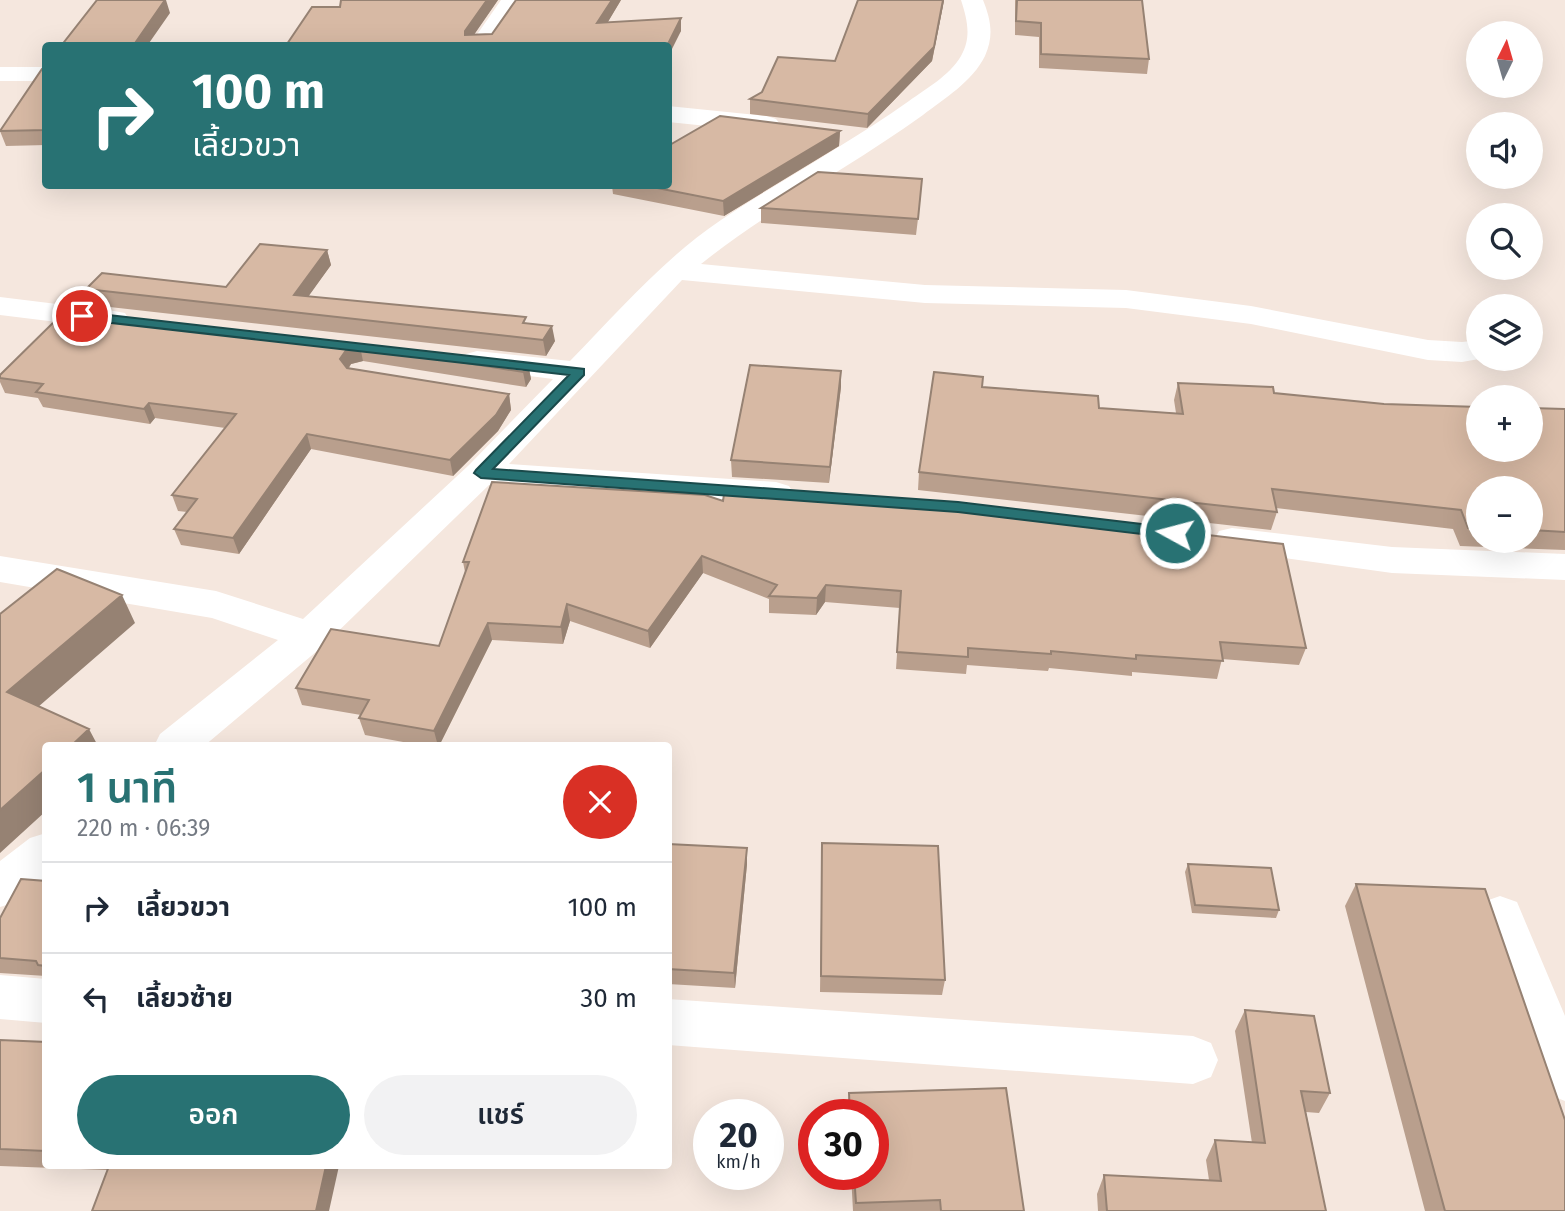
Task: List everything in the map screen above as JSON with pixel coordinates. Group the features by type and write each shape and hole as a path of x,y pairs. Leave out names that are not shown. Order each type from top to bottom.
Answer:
{"street":[{"path":"483,42 512,0"},
{"path":"180,742 309,636 481,473 675,270 730,227 923,105 964,69 977,48 980,37 978,16 972,0"},
{"path":"0,74 42,74"},
{"path":"672,114 791,127"},
{"path":"838,134 873,139"},
{"path":"675,270 925,294 1126,299 1251,315 1428,350 1466,351"},
{"path":"0,306 134,332 0,324"},
{"path":"446,358 579,372"},
{"path":"509,397 548,403"},
{"path":"481,473 808,496"},
{"path":"1202,537 1392,560 1565,567"},
{"path":"0,569 216,605 309,636"},
{"path":"0,888 42,854"},
{"path":"1500,916 1565,1077"},
{"path":"0,997 42,1001"},
{"path":"672,1022 1194,1060"}],"building":[{"path":"97,0 165,0 136,42 64,42"},
{"path":"341,0 487,0 465,31 465,35 492,34 516,0 612,0 597,23 681,18 669,42 288,42 312,7 340,7"},
{"path":"858,0 943,0 934,47 868,114 750,99 762,92 778,57 835,61"},
{"path":"1017,0 1142,0 1149,59 1041,54 1041,23 1016,21"},
{"path":"42,69 42,130 0,131"},
{"path":"720,116 840,131 723,201 662,189 672,189 672,144"},
{"path":"818,172 922,179 918,219 761,208"},
{"path":"260,244 327,250 294,295 526,317 523,323 552,326 543,340 86,289 102,273 226,287"},
{"path":"65,311 528,364 523,372 360,346 347,349 340,359 347,368 509,394 496,415 450,460 307,434 233,538 174,529 197,499 172,495 236,414 149,403 144,409 36,392 43,384 0,378"},
{"path":"750,365 841,371 830,467 731,460"},
{"path":"934,372 983,377 982,387 1098,396 1099,408 1183,414 1178,383 1273,387 1274,393 1384,404 1466,407 1466,462 1543,462 1543,408 1565,409 1565,532 1543,531 1543,476 1466,476 1466,523 1461,510 1272,489 1277,512 919,472"},
{"path":"492,482 705,495 723,501 725,488 960,505 1283,544 1306,648 1220,642 1223,661 1136,655 1136,659 1051,651 1051,654 968,648 968,657 897,652 901,591 826,585 817,598 769,596 777,585 702,556 648,631 567,604 561,627 488,623 434,731 359,718 369,700 296,688 331,629 439,646 469,562 463,562"},
{"path":"57,569 122,595 7,692 89,729 75,742 42,742 42,773 0,810 0,614"},
{"path":"822,843 938,846 945,980 821,976"},
{"path":"672,844 747,848 734,973 672,969"},
{"path":"1188,864 1271,868 1279,910 1195,905"},
{"path":"21,879 42,881 42,966 36,961 0,958 0,918"},
{"path":"1356,884 1485,889 1565,1120 1565,1211 1445,1211"},
{"path":"1245,1010 1314,1016 1330,1093 1301,1091 1326,1211 1107,1211 1104,1175 1221,1181 1215,1140 1265,1143"},
{"path":"0,1040 42,1042 42,1151 0,1149"},
{"path":"1006,1088 1024,1211 941,1211 940,1200 856,1203 855,1190 889,1190 889,1099 849,1099 849,1093"},
{"path":"108,1169 325,1169 316,1211 92,1211"}],"route":[{"path":"82,316 579,372 481,473 958,507 1175,533"}]}
